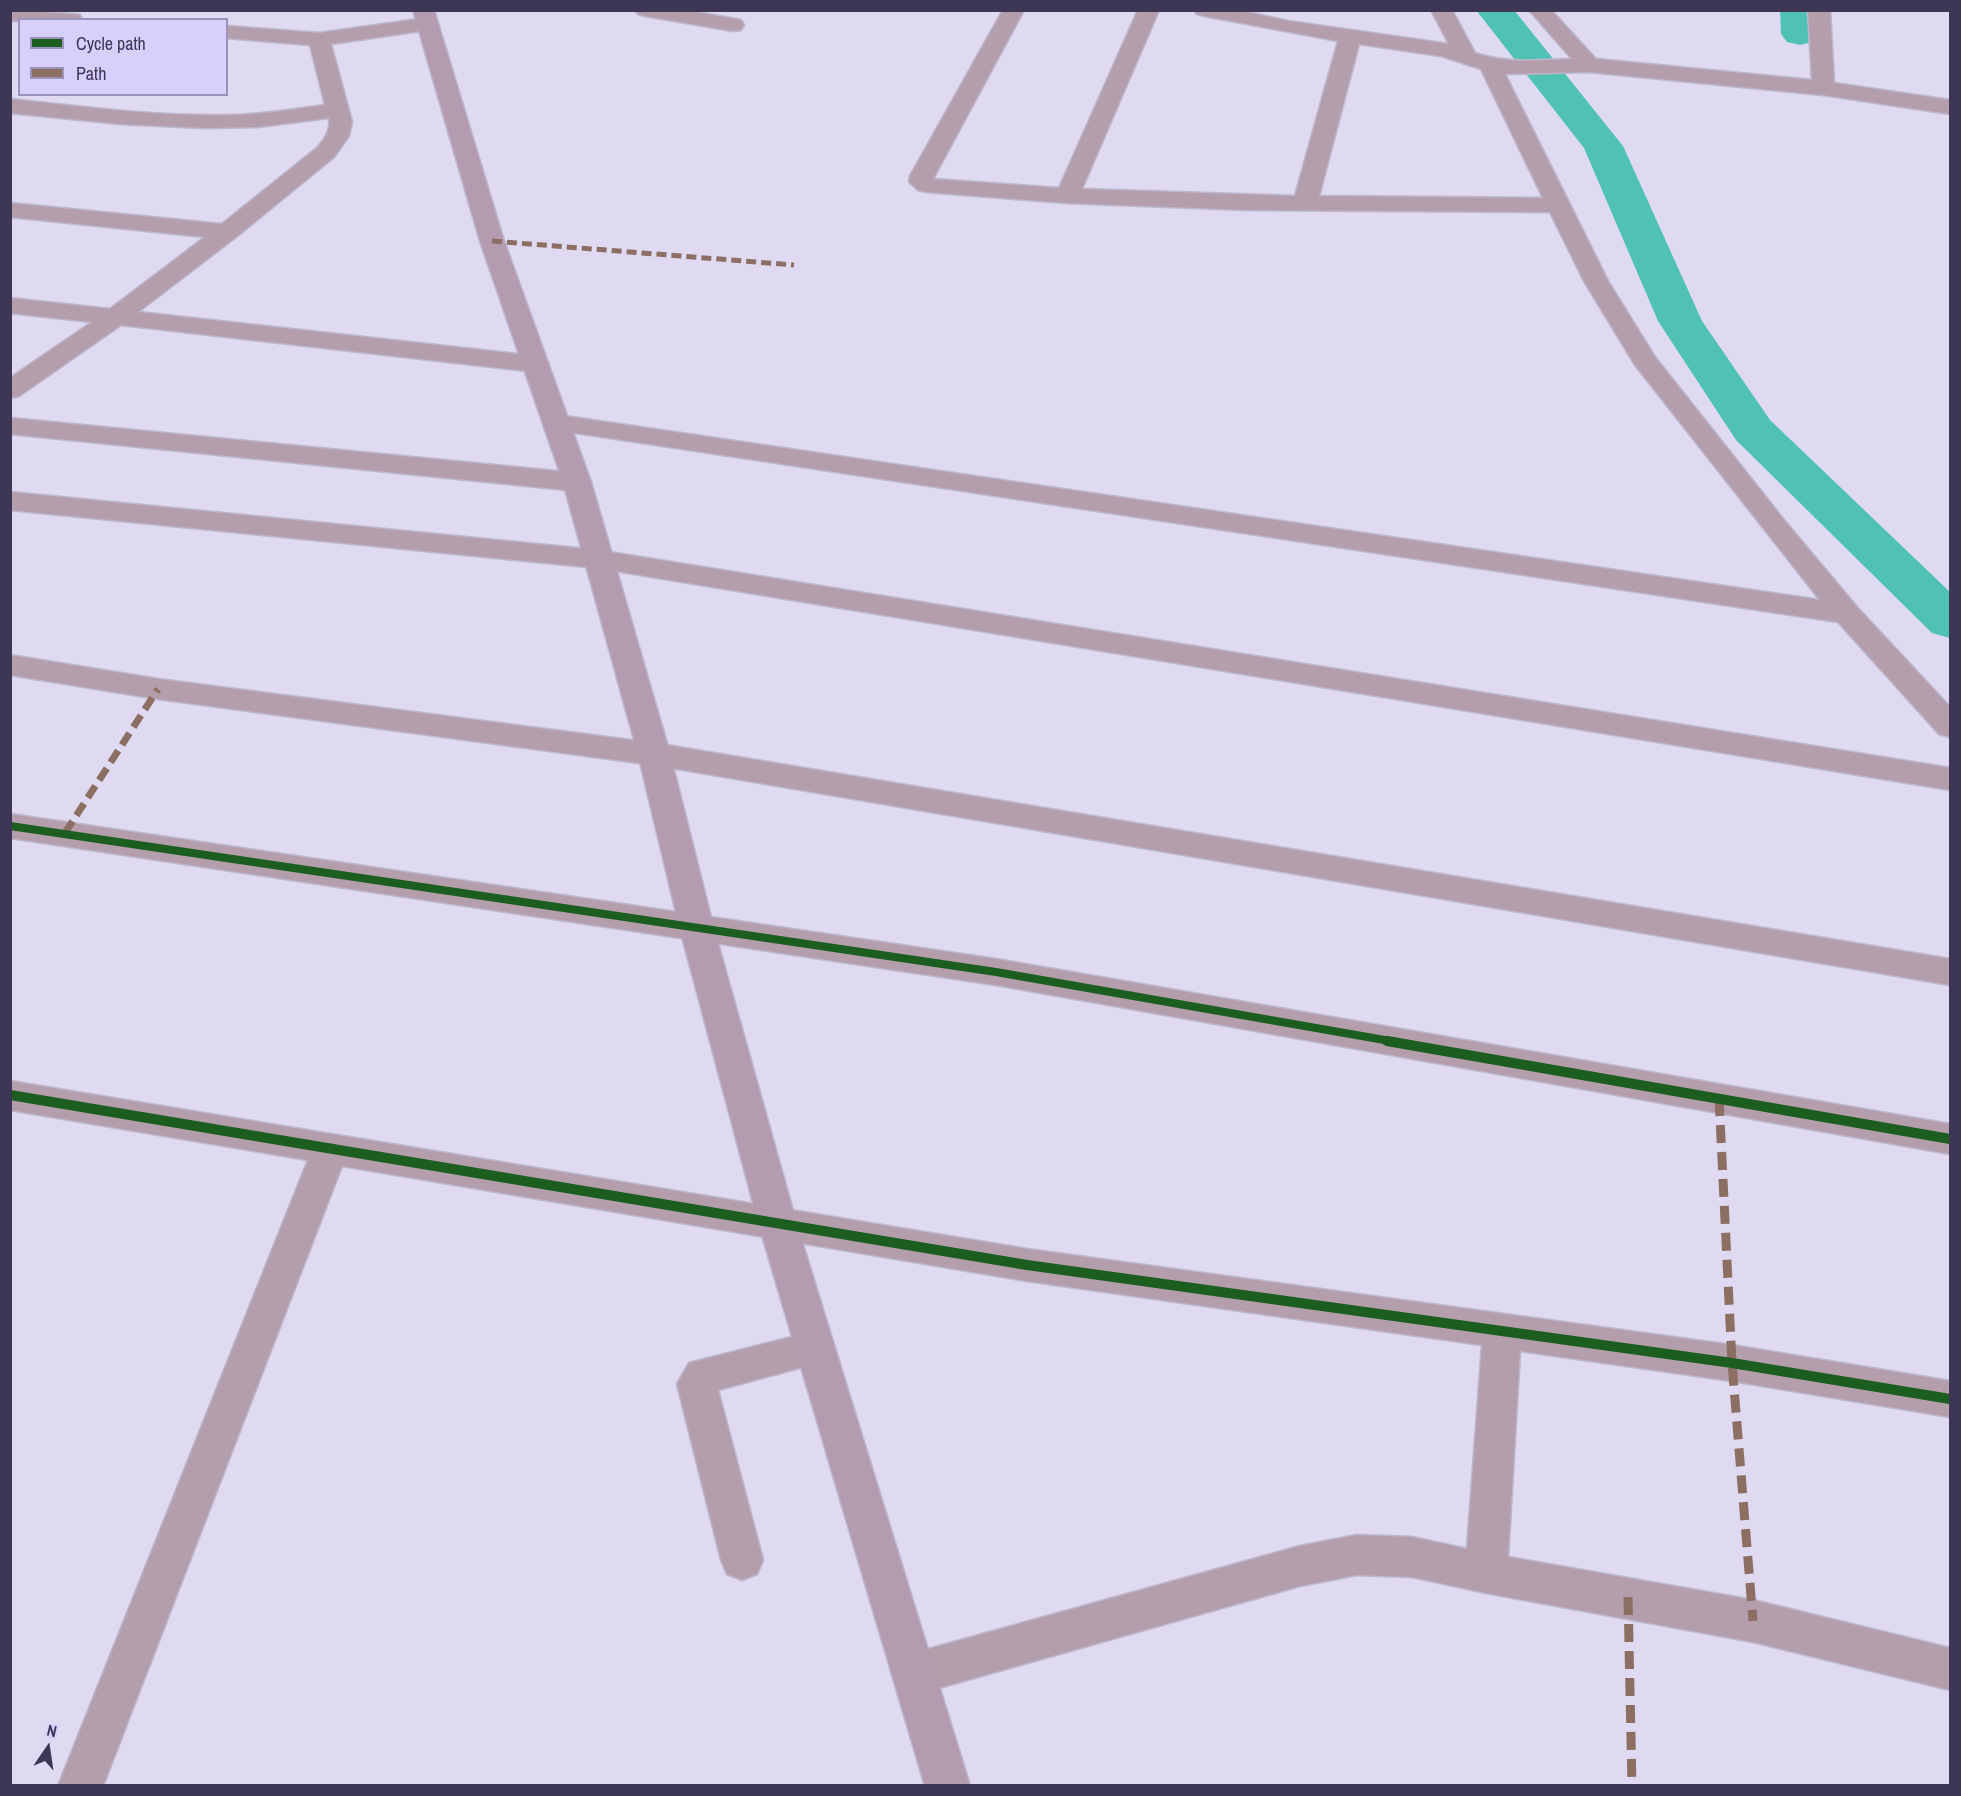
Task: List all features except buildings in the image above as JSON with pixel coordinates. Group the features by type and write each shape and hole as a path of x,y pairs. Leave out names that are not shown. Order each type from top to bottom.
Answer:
{"main road":[{"path":"424,17 492,241 577,482 654,754 698,929 778,1225 948,1785"}],"street":[{"path":"645,10 733,26"},
{"path":"1014,10 921,176 921,182 936,188 1067,196 1305,204 1560,205"},
{"path":"1067,196 1149,10"},
{"path":"1204,10 1350,36 1435,48 1490,63 1589,65 1822,88 1950,106"},
{"path":"1441,10 1490,63 1596,281 1644,360 1774,526 1847,614 1950,726"},
{"path":"1539,10 1589,65"},
{"path":"1820,10 1822,88"},
{"path":"10,15 47,18"},
{"path":"228,32 319,39 424,17"},
{"path":"1305,204 1350,36"},
{"path":"10,390 114,318 227,232 326,152 338,136 341,122 319,39"},
{"path":"10,106 157,120 234,122 337,110"},
{"path":"10,210 227,232"},
{"path":"10,305 536,364"},
{"path":"558,423 1847,614"},
{"path":"10,426 577,482"},
{"path":"10,501 597,559 1950,779"},
{"path":"10,665 169,691 654,754 1950,972"},
{"path":"10,826 1008,974 1950,1139"},
{"path":"10,1095 1027,1265 1732,1363 1950,1399"},
{"path":"80,1785 331,1148"},
{"path":"1486,1573 1502,1330"},
{"path":"742,1560 697,1383 703,1376 815,1348"},
{"path":"914,1674 1300,1566 1357,1555 1412,1557 1486,1573 1753,1621 1950,1669"}],"waterway":[{"path":"1494,10 1603,146 1680,321 1753,430 1950,621"},
{"path":"1799,10 1800,34"}],"marked path":[{"path":"492,241 794,265"},
{"path":"65,833 158,689"},
{"path":"1719,1098 1732,1363 1753,1621"},
{"path":"1628,1597 1632,1786"}],"cycle path":[{"path":"10,826 996,972 1950,1139"},
{"path":"10,1095 1027,1265 1732,1363 1950,1399"}]}
